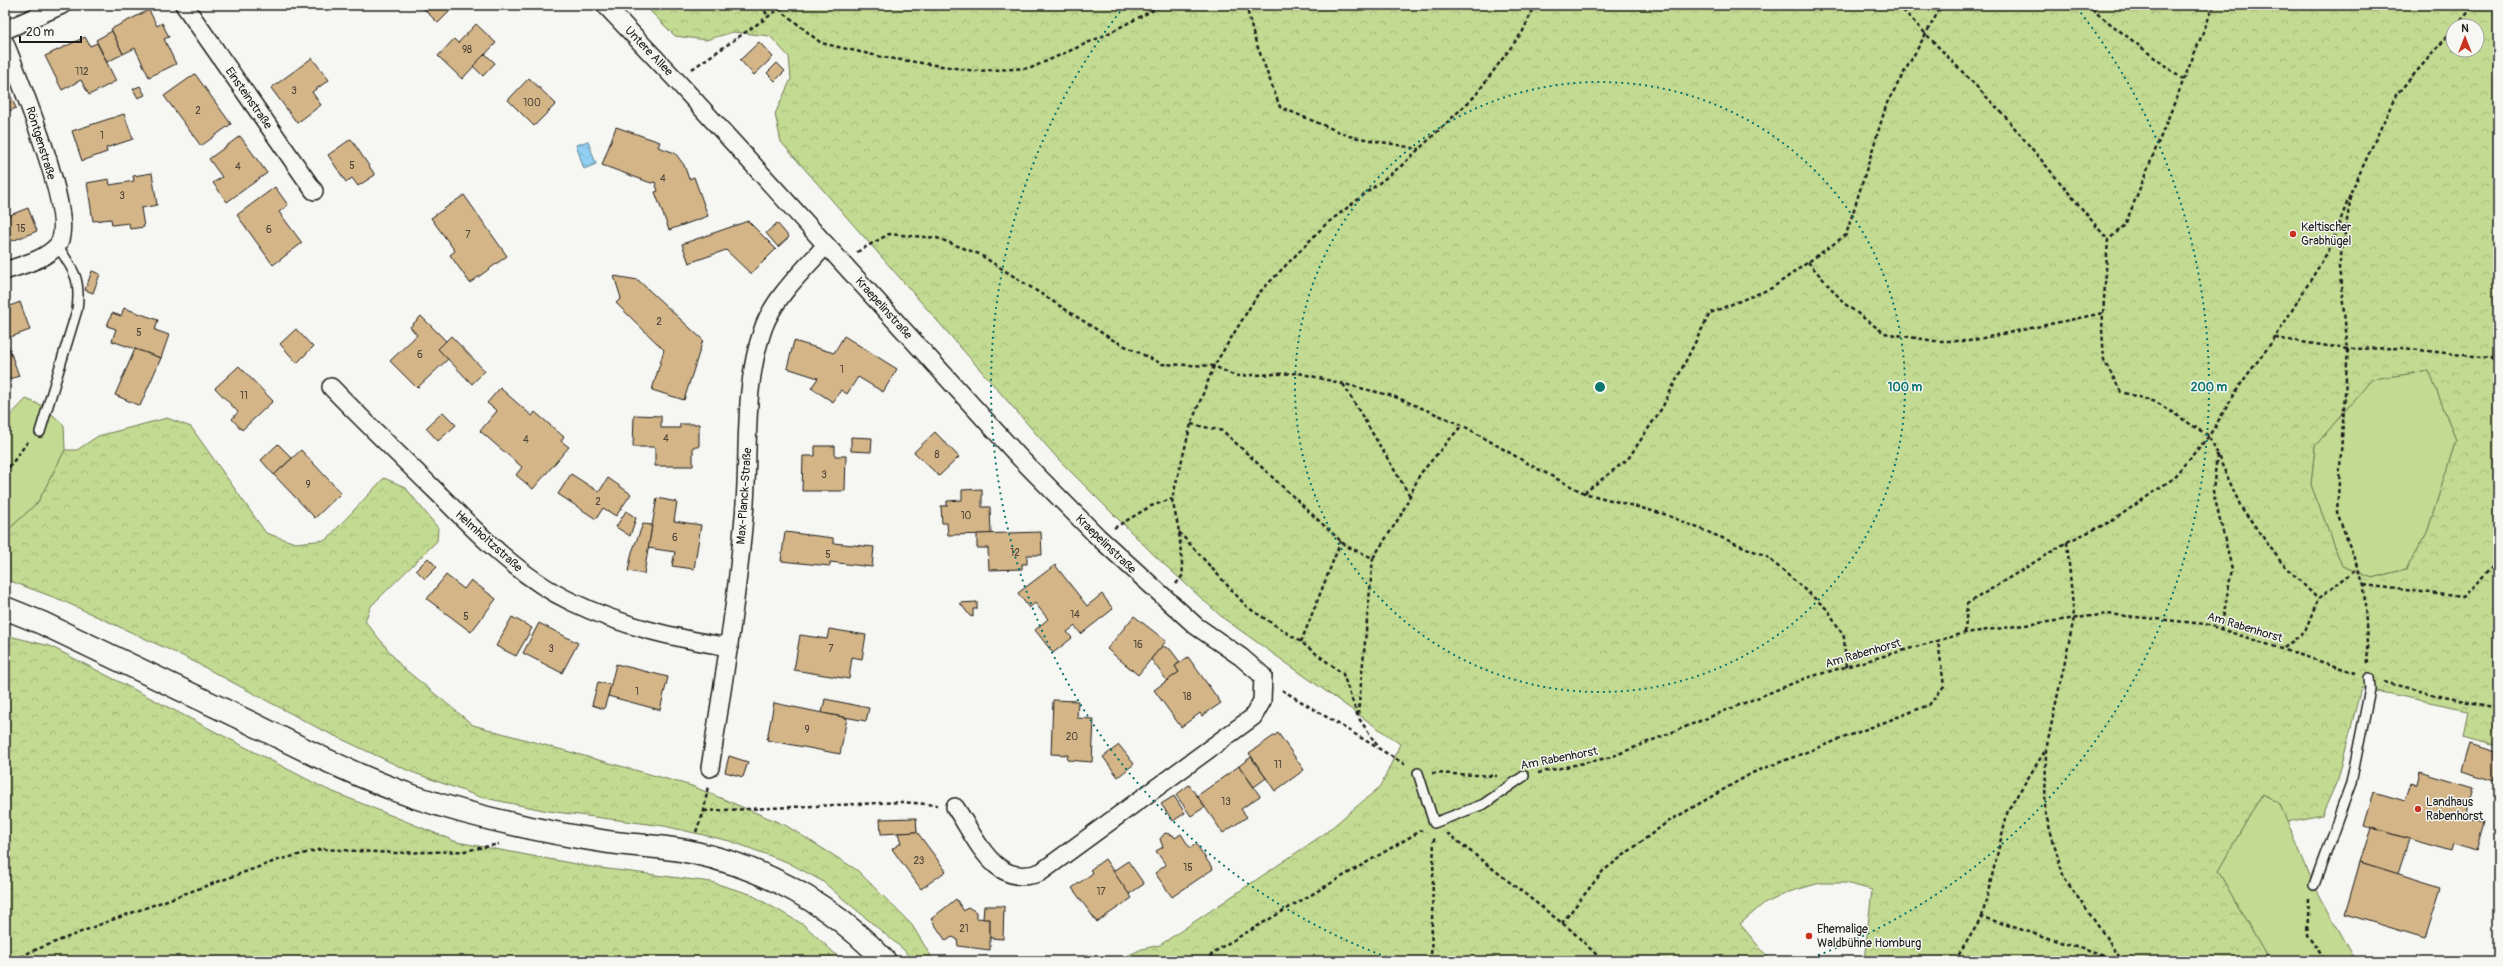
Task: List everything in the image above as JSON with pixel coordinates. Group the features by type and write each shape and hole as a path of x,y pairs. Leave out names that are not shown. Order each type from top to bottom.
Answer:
{"street":[{"path":"5,30 62,5"},
{"name":"Einsteinstraße","path":"184,5 314,192"},
{"name":"Untere Allee","path":"605,5 676,80"},
{"name":"Röntgenstraße","path":"5,43 36,121 50,168 62,221 61,235 57,245"},
{"name":"Kraepelinstraße","path":"676,80 1020,458 1098,537 1165,599 1196,626 1241,657 1263,676"},
{"path":"5,271 42,257 57,245"},
{"name":"Max-Planck-Straße","path":"710,768 729,647 745,513 750,394 763,328 778,302 826,245"},
{"name":"Helmholtzstraße","path":"331,387 488,544 526,575 571,602 624,623 674,638 729,647"},
{"path":"5,608 42,623 355,773 413,796 482,818 609,842 689,851 734,863 761,873 812,899 852,928 885,961"},
{"path":"955,807 995,866 1018,877 1030,876 1041,872 1253,717 1262,701 1263,676"}],"lane":[{"path":"40,432 77,310 79,292 76,275 57,245"},
{"path":"2314,885 2351,783 2370,689 2369,678"},
{"path":"1418,773 1434,823 1484,804 1524,776"}],"path":[{"path":"761,5 768,16"},
{"path":"676,80 785,5"},
{"path":"779,9 821,43 882,57 975,71 1030,68 1102,36 1163,5"},
{"path":"1246,5 1254,37 1280,107 1349,136 1419,149"},
{"path":"1165,599 1182,575 1178,531 1172,499 1191,424 1214,366 1258,294 1325,225 1401,166 1475,96 1523,32 1535,5"},
{"path":"1898,5 2012,125 2108,240 2103,313 2104,360 2121,392 2156,402 2209,436 2241,507 2282,562 2318,599"},
{"path":"1584,493 1628,459 1662,408 1710,314 1772,288 1846,235 1887,103 1942,5"},
{"path":"2086,5 2185,81"},
{"path":"2108,240 2125,225 2185,81 2214,5"},
{"path":"2463,18 2475,5"},
{"path":"1965,633 1967,604 2067,542 2112,520 2171,480 2209,436 2242,382 2276,338 2329,250 2352,190 2396,94 2445,39"},
{"path":"2352,190 2339,267 2348,349 2337,512 2364,585 2369,678"},
{"path":"841,261 889,234 937,238 979,254 1113,340 1162,364 1214,366 1236,376 1300,373 1393,396 1462,425 1534,467 1584,493 1664,514 1766,556 1828,610 1844,637 1846,667"},
{"path":"1808,262 1844,304 1884,333 1935,341 1969,341 2103,313"},
{"path":"2276,338 2348,349 2402,348 2498,359"},
{"path":"1343,384 1410,496"},
{"path":"1191,424 1223,431 1346,546 1373,558"},
{"path":"1358,717 1363,640 1373,558 1401,515 1420,474 1462,425"},
{"path":"5,473 28,440 40,432"},
{"path":"2217,453 2213,491 2232,569 2221,629"},
{"path":"1098,537 1152,506 1172,499"},
{"path":"1178,531 1247,607 1301,642 1343,674 1358,717 1380,750"},
{"path":"1301,642 1341,541"},
{"path":"2067,542 2074,618 2046,750 2045,812 2064,878 2121,961"},
{"path":"2364,585 2463,597 2498,561"},
{"path":"2284,648 2305,631 2318,599 2358,568"},
{"name":"Am Rabenhorst","path":"1263,676 1296,700 1418,773 1524,776 1612,757 1806,678 1965,633 2107,614 2205,624 2284,648 2369,678 2444,697 2498,708"},
{"path":"1562,923 1603,871 1666,823 1752,773 1929,704 1944,686 1938,641"},
{"path":"1866,961 1885,957 1955,961 1982,917 2008,810 2046,750"},
{"path":"689,851 704,811 710,768"},
{"path":"704,811 902,802 955,807"},
{"path":"1434,823 1562,923 1603,961"},
{"path":"1204,961 1220,948 1434,823"},
{"path":"1431,961 1434,823"},
{"path":"15,961 30,952 52,943 278,860 322,849 394,853 465,851 503,843"},
{"path":"2314,885 2309,899 2307,935 2326,961"},
{"path":"1982,917 2121,961"}],"green space":[{"path":"644,5 2498,5 2498,747 2463,737 2468,710 2361,688 2338,779 2322,815 2287,822 2280,804 2262,794 2218,871 2269,961 1864,961 1872,890 1846,883 1820,883 1789,892 1762,905 1740,924 1771,961 1116,961 1142,949 1160,945 1324,834 1381,786 1400,744 1223,618 1154,555 1059,460 781,142 775,114 791,79 789,57 770,36 733,32 706,40 675,36","holes":["2429,371 2456,440 2427,533 2406,569 2372,578 2342,566 2311,485 2315,446 2372,379"]},
{"path":"2429,371 2456,440 2427,533 2406,569 2372,578 2342,566 2311,485 2315,446 2372,379"},
{"path":"26,399 43,406 64,425 65,450 38,502 5,533 5,421"},
{"path":"167,418 191,427 266,533 295,543 326,540 384,478 405,487 438,528 437,541 371,606 365,621 401,666 473,725 692,786 785,825 857,870 912,925 934,961 912,961 904,950 822,881 787,862 730,841 664,826 548,811 480,797 409,771 318,728 185,657 61,600 5,579 5,533 38,502 65,450 77,450 98,436"},
{"path":"5,635 50,646 326,789 457,842 592,867 711,882 750,894 804,925 843,961 5,961"},
{"path":"2262,794 2280,804 2314,885 2356,961 2269,961 2218,871"}],"water":[{"path":"588,141 596,164 584,169 576,145"}],"building":[{"path":"420,5 456,5 438,23"},
{"path":"149,10 157,26 162,23 169,37 164,39 176,64 149,77 135,48 123,54 111,29"},
{"path":"476,24 496,43 462,79 438,56 454,39 458,43"},
{"path":"112,31 123,54 107,62 96,40"},
{"path":"85,37 90,46 97,43 116,81 89,95 81,80 62,90 45,56"},
{"path":"759,42 773,57 754,75 740,60"},
{"path":"485,54 495,63 483,76 473,66"},
{"path":"312,58 329,80 312,92 321,105 297,123 271,88"},
{"path":"777,63 785,71 775,81 767,73"},
{"path":"195,74 231,124 201,146 164,96"},
{"path":"529,78 556,104 534,126 508,100"},
{"path":"140,86 145,95 138,98 133,89"},
{"path":"5,88 7,88 16,108 5,113"},
{"path":"124,114 133,139 106,148 107,152 82,161 72,131"},
{"path":"616,127 660,142 658,147 675,153 684,165 689,179 694,177 708,216 669,230 655,192 658,191 655,182 651,183 602,165"},
{"path":"240,136 267,173 227,202 213,183 222,177 209,159"},
{"path":"351,139 375,175 358,186 352,178 346,182 328,155"},
{"path":"152,173 157,205 141,208 144,227 130,229 129,223 112,225 111,219 93,221 87,183 109,179 110,185 134,181 133,176"},
{"path":"275,187 288,205 279,212 302,243 273,265 237,215"},
{"path":"464,195 507,256 470,283 450,255 455,251 431,218"},
{"path":"28,208 37,231 12,241 5,224 5,217"},
{"path":"748,221 776,249 751,274 726,250 689,263 682,244"},
{"path":"777,223 789,237 778,247 766,233"},
{"path":"92,271 100,274 93,293 85,290"},
{"path":"614,276 638,280 703,340 684,400 652,390 664,350 616,303 621,298"},
{"path":"20,302 30,330 5,339 5,308"},
{"path":"124,308 158,320 155,330 169,335 161,358 112,341 116,329 107,326 112,313 121,316"},
{"path":"421,316 446,341 438,349 448,359 417,388 390,361 417,335 410,327"},
{"path":"296,329 313,347 297,363 280,344"},
{"path":"451,336 485,371 472,384 438,349"},
{"path":"844,336 897,369 883,392 858,377 847,394 841,390 833,402 811,388 818,378 787,368 794,341 834,353"},
{"path":"8,345 19,376 7,380 5,346"},
{"path":"135,349 161,358 140,406 115,395"},
{"path":"239,366 273,401 242,430 232,419 238,412 215,388"},
{"path":"500,388 532,416 535,412 564,437 561,441 569,447 533,489 516,475 522,467 480,431 497,411 487,403"},
{"path":"443,412 456,425 438,441 426,428"},
{"path":"634,415 661,416 661,428 680,428 680,424 699,424 699,447 693,447 693,466 655,466 655,447 633,447"},
{"path":"935,432 959,457 939,476 914,452"},
{"path":"851,437 872,438 871,452 851,451"},
{"path":"278,444 292,458 274,475 261,460"},
{"path":"815,446 835,446 835,456 846,456 845,491 802,491 803,456 815,456"},
{"path":"301,450 341,493 315,518 274,475"},
{"path":"571,474 599,492 608,478 631,494 616,516 603,508 596,519 558,494"},
{"path":"982,489 982,507 990,507 991,534 948,535 947,523 942,523 941,506 947,506 947,501 962,500 962,490"},
{"path":"657,498 677,502 674,521 701,525 694,569 672,566 675,552 648,548"},
{"path":"626,511 636,518 630,536 616,527"},
{"path":"643,524 652,525 644,574 628,571 632,552"},
{"path":"785,532 833,538 833,543 874,547 872,567 830,562 830,566 781,561"},
{"path":"1041,532 1042,555 1027,555 1027,564 1022,564 1022,569 989,570 988,548 977,548 977,534"},
{"path":"428,558 437,567 425,579 416,570"},
{"path":"1055,565 1087,606 1102,594 1113,609 1081,634 1075,626 1067,632 1072,638 1053,653 1035,630 1048,619 1035,603 1029,608 1018,593"},
{"path":"446,575 464,589 471,580 496,599 471,632 427,599"},
{"path":"977,602 977,609 973,609 973,617 970,616 960,603"},
{"path":"1134,616 1166,641 1138,675 1107,649"},
{"path":"512,617 532,628 516,656 496,646"},
{"path":"539,623 578,643 562,673 523,653"},
{"path":"829,629 866,635 862,659 852,657 849,679 794,670 800,635 827,639"},
{"path":"1162,646 1170,649 1180,662 1175,666 1179,672 1167,681 1151,659"},
{"path":"1188,657 1221,703 1202,716 1200,713 1181,727 1154,690 1179,672 1175,666"},
{"path":"616,664 668,677 660,710 608,696"},
{"path":"598,682 611,685 604,709 592,705"},
{"path":"825,699 869,708 866,721 822,713"},
{"path":"1053,700 1078,701 1077,718 1094,719 1092,762 1067,760 1068,755 1051,754"},
{"path":"774,703 847,718 840,754 767,740"},
{"path":"1278,733 1304,770 1275,791 1249,753"},
{"path":"2470,744 2498,753 2498,769 2494,781 2462,771"},
{"path":"1119,745 1134,764 1118,777 1103,757"},
{"path":"729,756 748,762 743,777 725,772"},
{"path":"1251,757 1266,778 1254,787 1239,766"},
{"path":"1239,766 1260,796 1241,809 1247,817 1223,833 1197,796"},
{"name":"Landhaus Rabenhorst","path":"2420,772 2474,788 2466,817 2484,822 2476,851 2453,844 2451,851 2364,826 2374,792 2405,801 2411,783 2417,785"},
{"path":"1189,785 1205,807 1191,816 1176,795"},
{"path":"1174,796 1185,813 1173,821 1161,804"},
{"path":"916,818 917,832 881,834 880,819"},
{"path":"2371,828 2409,839 2398,874 2360,862"},
{"path":"917,832 946,871 921,889 892,849 901,843 898,833"},
{"path":"1165,833 1173,835 1175,838 1181,834 1190,848 1196,844 1213,869 1172,897 1155,873 1166,865 1156,851 1163,847 1160,839"},
{"path":"1105,859 1132,898 1097,922 1072,888 1093,873 1090,870"},
{"path":"1128,861 1144,884 1129,894 1113,871"},
{"path":"2360,862 2441,887 2425,938 2345,914"},
{"path":"956,899 964,911 968,907 976,912 976,918 990,919 990,950 958,946 957,939 952,937 946,941 931,919"},
{"path":"984,906 1004,906 1003,939 990,938 990,919 983,919"}],"place":[{"name":"Keltischer Grabhügel","path":"2293,234"},
{"name":"Landhaus Rabenhorst","path":"2418,809"},
{"name":"Ehemalige Waldbühne Homburg","path":"1809,936"}]}
